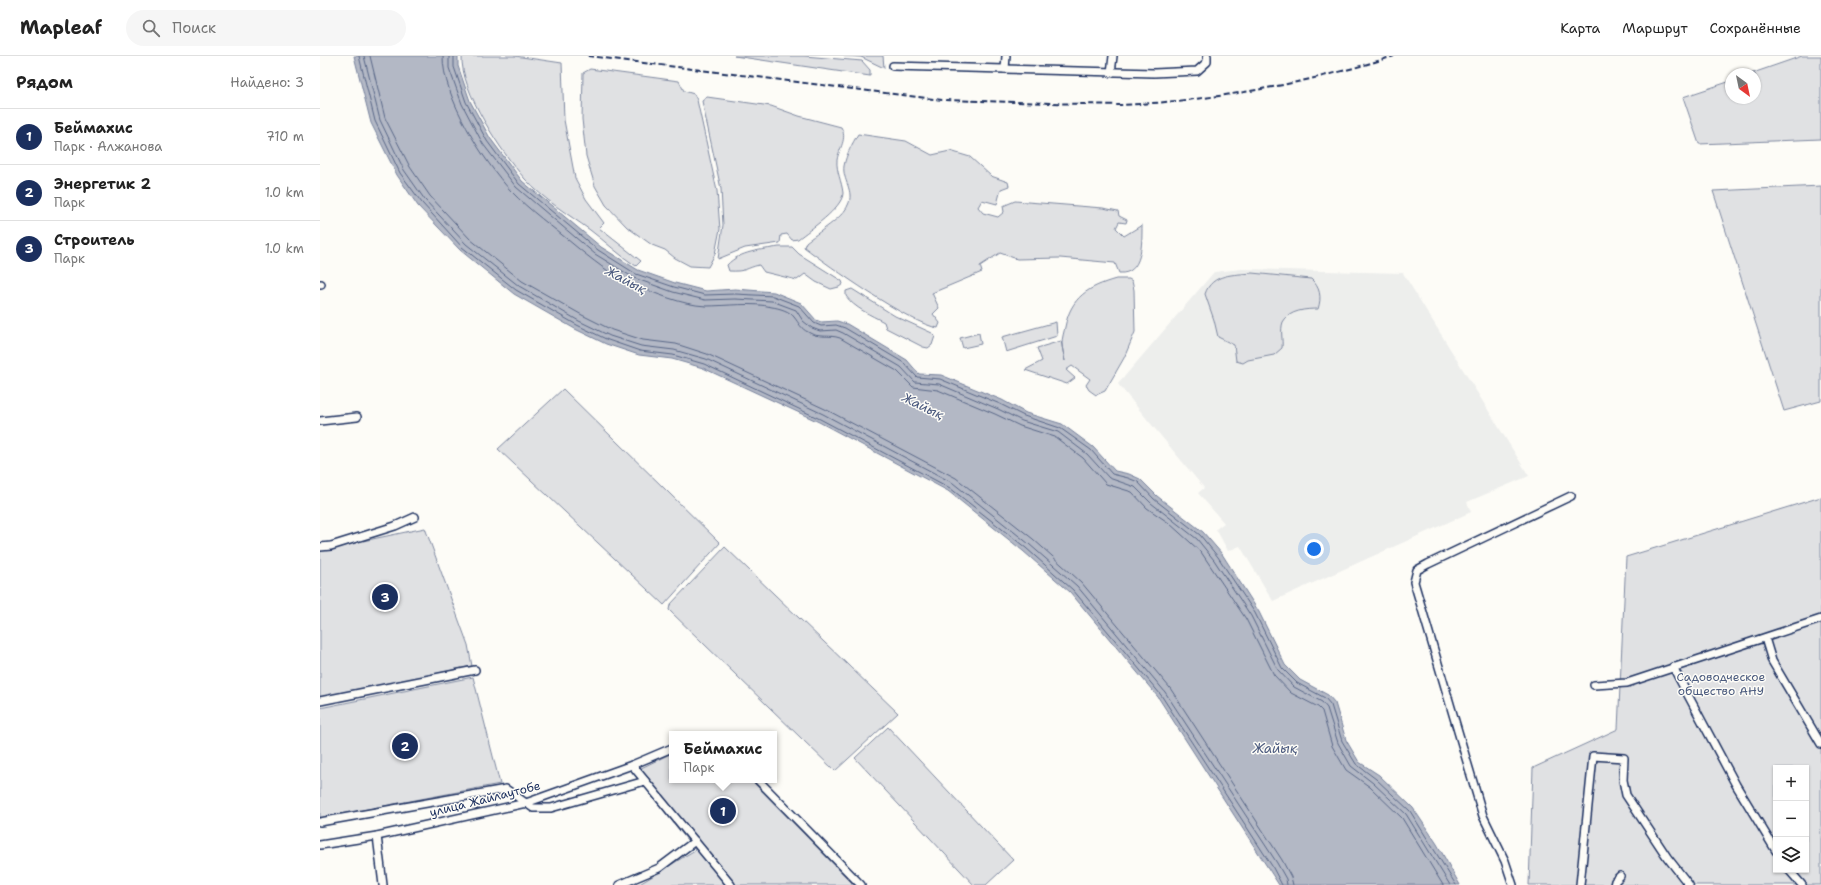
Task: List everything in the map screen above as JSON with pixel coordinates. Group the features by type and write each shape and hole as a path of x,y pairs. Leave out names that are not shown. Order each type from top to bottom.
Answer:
{"street":[{"path":"1005,69 1006,56"},
{"path":"1111,73 1113,56"},
{"path":"893,66 1111,73 1197,71 1207,62 1208,56"},
{"path":"320,421 357,416"},
{"path":"1513,885 1506,861 1483,816 1414,582 1417,570 1571,496"},
{"path":"320,547 331,546 380,531 415,517"},
{"path":"1594,685 1627,683 1659,674 1673,667 1821,619"},
{"path":"1765,638 1772,661 1821,744"},
{"path":"1673,667 1736,786 1773,846"},
{"path":"320,702 476,670"},
{"name":"улица Жайлаутобе","path":"320,845 377,836 526,803 632,765 669,749"},
{"path":"1580,885 1593,756 1624,758 1623,780 1626,795 1667,857 1689,885"},
{"path":"632,765 731,885"},
{"path":"320,822 506,788 533,808 551,808 645,781"},
{"path":"761,783 861,885"},
{"path":"377,836 383,885"},
{"path":"618,885 635,880 659,868 695,841"},
{"path":"1792,873 1802,885"},
{"path":"1614,885 1615,881 1620,876"}],"shaded area":[{"path":"1242,269 1403,273 1529,476 1467,502 1471,512 1273,601 1240,546 1228,551 1216,529 1224,523 1198,493 1204,488 1118,384 1214,272"}],"green space":[{"path":"462,56 515,56 562,63 564,120 575,178 586,199 604,223 599,228 641,261 636,266 590,230 548,200 525,179 505,154 484,121 468,86 463,70"},
{"path":"734,56 804,56 862,61 870,70 870,76"},
{"path":"844,56 883,56 884,68 861,57"},
{"path":"1802,56 1821,56 1821,139 1699,144 1683,97 1725,83 1725,104 1761,104 1761,70"},
{"path":"590,69 679,81 684,91 694,94 697,100 717,191 720,229 715,254 708,267 690,266 675,258 665,250 652,245 627,227 606,205 595,186 586,156 582,119 583,73"},
{"path":"707,97 771,106 799,116 841,127 844,136 837,164 843,193 842,199 832,212 798,239 792,240 787,234 781,235 780,243 745,248 718,259 723,225 721,189 702,101"},
{"path":"858,134 906,141 932,155 950,151 970,157 991,176 1008,182 1009,186 1001,189 997,204 982,200 978,207 983,213 998,217 1004,212 1003,206 1015,201 1103,208 1118,211 1119,216 1127,220 1126,223 1119,222 1116,228 1124,236 1142,225 1140,256 1137,263 1133,269 1127,272 1119,273 1115,263 1060,258 1017,259 1000,253 980,266 982,272 932,293 939,308 933,314 940,323 938,328 925,324 890,306 804,247 806,242 841,215 848,205 850,195 844,166 851,146"},
{"path":"1821,186 1821,401 1784,411 1713,191"},
{"path":"779,247 792,247 799,254 842,281 843,284 839,287 831,289 816,282 805,274 797,280 764,272 759,265 743,270 729,271 727,265 732,260 744,254"},
{"path":"1252,273 1311,279 1318,289 1320,300 1318,309 1299,311 1289,315 1286,318 1283,322 1282,328 1282,348 1274,355 1248,360 1243,363 1236,361 1234,345 1218,337 1205,294 1208,287 1213,282 1224,276"},
{"path":"1116,279 1129,279 1132,281 1134,290 1135,332 1124,358 1105,391 1096,395 1089,390 1086,385 1090,379 1072,366 1066,370 1075,378 1067,384 1025,370 1042,361 1037,348 1061,341 1062,348 1062,339 1068,317 1076,301 1082,295 1097,286"},
{"path":"852,289 895,316 932,333 935,336 932,345 928,348 923,347 886,328 884,322 863,311 849,300 846,296 846,291"},
{"path":"1056,322 1057,336 1006,352 1002,337"},
{"path":"979,333 981,344 963,348 960,338"},
{"path":"563,389 720,543 664,605 498,449"},
{"name":"Садоводческое общество АНУ","path":"1821,497 1821,885 1529,885 1533,768 1618,729 1626,557"},
{"path":"425,528 468,645 472,666 320,698 320,550"},
{"path":"725,547 898,713 835,771 669,610 670,605"},
{"path":"473,677 500,784 320,818 320,708"},
{"path":"888,727 1013,860 986,885 974,885 855,758"},
{"path":"669,754 669,783 754,783 854,885 638,885 695,850 633,772"}],"water":[{"name":"Жайық","path":"354,56 458,56 458,66 470,101 490,138 522,181 601,247 638,270 675,283 706,291 735,289 774,292 801,303 816,320 821,322 837,321 847,324 907,360 919,374 941,375 1002,400 1026,413 1062,424 1093,447 1115,471 1129,474 1140,479 1157,496 1203,532 1222,554 1259,612 1285,665 1300,680 1328,695 1335,703 1346,740 1359,762 1379,775 1413,808 1437,844 1460,885 1279,885 1158,697 1070,592 1023,551 948,491 819,422 703,368 672,359 639,355 606,344 575,329 514,294 460,250 418,206 397,175 371,123"}],"railway":[{"path":"588,56 942,100 1120,105 1190,100 1259,90 1327,75 1394,56"}],"place":[{"name":"Строитель","path":"385,597"},
{"name":"Энергетик 2","path":"405,746"},
{"name":"Беймахис","path":"723,811"}]}
